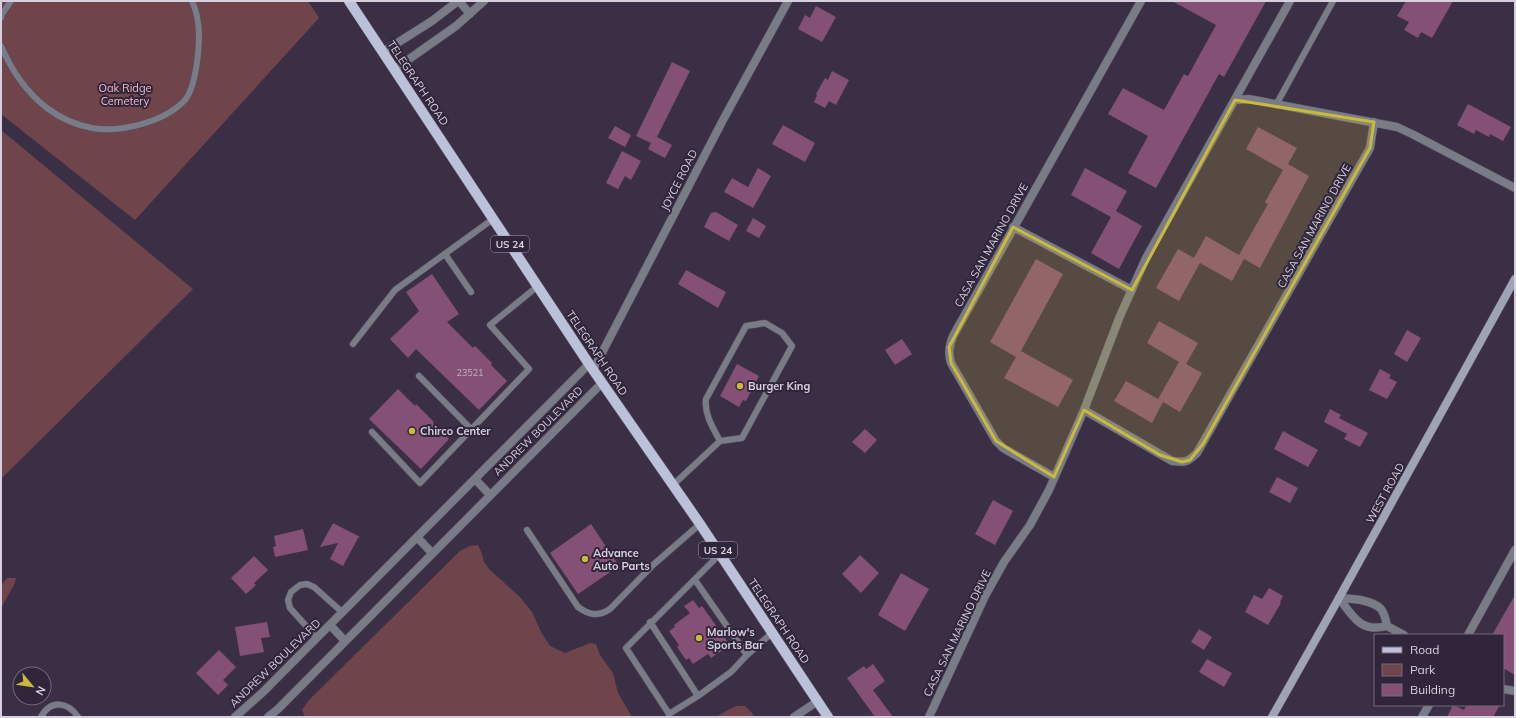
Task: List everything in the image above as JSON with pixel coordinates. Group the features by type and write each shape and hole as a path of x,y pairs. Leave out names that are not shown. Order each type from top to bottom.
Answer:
{"main road":[{"name":"TELEGRAPH ROAD","path":"349,1 591,367 700,524 828,717"}],"street":[{"path":"383,52 432,21 458,1 470,14"},
{"path":"395,69 470,14 484,1"},
{"name":"JOYCE ROAD","path":"591,367 788,1"},
{"name":"CASA SAN MARINO DRIVE","path":"1054,477 1003,448 996,441 951,363 949,347 952,336 1141,1"},
{"name":"CASA SAN MARINO DRIVE","path":"929,717 984,596 1004,562 1030,525 1054,477 1084,410 1146,258 1290,1"},
{"path":"1235,100 1249,100 1397,127 1515,188"},
{"name":"CASA SAN MARINO DRIVE","path":"1084,410 1172,461 1182,462 1190,460 1198,453 1370,148 1374,122"},
{"path":"1013,227 1132,290"},
{"name":"WEST ROAD","path":"1272,717 1515,279"},
{"name":"ANDREW BOULEVARD","path":"235,717 263,692 475,479 591,367"},
{"name":"ANDREW BOULEVARD","path":"268,717 602,382"},
{"path":"475,479 490,495"},
{"path":"417,537 432,553"},
{"path":"1469,634 1515,550"},
{"path":"1339,598 1364,601 1380,608 1385,617 1387,626"},
{"path":"1339,598 1354,618 1362,624 1376,629 1387,626 1402,634"},
{"name":"ANDREW BOULEVARD","path":"330,625 345,641"},
{"path":"1504,689 1515,692"},
{"path":"794,717 818,701"},
{"path":"1422,717 1428,706"}],"lane":[{"path":"1,18 11,1"},
{"path":"1,46 6,58 19,78 35,98 48,109 70,121 92,128 113,128 142,124 167,114 185,100 192,86 198,60 200,34 196,10 192,1"},
{"path":"1276,105 1333,1"},
{"path":"353,344 395,290 493,219"},
{"path":"445,254 471,292"},
{"path":"372,432 420,483 528,369 490,325 538,286"},
{"path":"673,485 720,441 742,438 792,346 782,333 765,323 746,326 706,399 705,406 710,423 720,441"},
{"path":"419,376 471,429"},
{"path":"527,530 578,607 588,613 596,614 610,610 652,565 700,524"},
{"path":"720,554 695,580 650,622 626,648 668,714 698,696 731,672 747,655 773,632"},
{"path":"695,580 747,655"},
{"path":"317,638 290,608 288,600 291,592 300,585 307,584 314,587 342,612"},
{"path":"650,622 698,696"},
{"path":"41,717 49,708 60,704 72,709 78,717"}],"highlighted area":[{"path":"1235,100 1374,122 1370,148 1203,444 1190,460 1182,462 1160,455 1084,410 1054,477 996,441 951,363 949,347 1013,227 1132,290"}],"green space":[{"name":"Oak Ridge Cemetery","path":"1,1 308,1 319,18 135,220 1,114"},
{"path":"1,130 193,289 1,479"},
{"path":"478,545 484,562 489,569 520,597 532,612 541,632 550,646 565,653 590,643 596,644 600,655 613,673 618,693 632,717 305,717 302,710 308,701 460,551 470,546"},
{"path":"7,578 16,578 14,585 1,608 1,586"},
{"path":"736,706 745,706 754,717 715,717"}],"building":[{"path":"1172,1 1266,1 1224,77 1219,74 1156,188 1128,173 1148,136 1108,114 1123,88 1164,110 1184,74 1188,76 1216,25"},
{"path":"1406,1 1453,1 1432,38 1421,32 1418,38 1404,30 1409,22 1397,16"},
{"path":"816,6 836,17 822,42 798,29 805,15 810,18"},
{"path":"672,62 690,71 657,137 672,145 665,158 648,149 651,143 636,136"},
{"path":"832,71 849,80 836,105 829,101 825,108 814,102 817,95 816,94 825,78 828,80"},
{"path":"1468,104 1511,127 1503,141 1490,134 1489,137 1476,130 1474,134 1457,125"},
{"path":"783,125 815,143 805,162 772,144"},
{"path":"615,126 631,135 625,147 608,138"},
{"path":"1258,127 1297,148 1288,164 1309,176 1260,268 1244,259 1232,281 1200,263 1179,301 1156,288 1178,249 1194,258 1206,236 1239,255 1268,204 1265,202 1283,170 1246,149"},
{"path":"622,151 641,161 631,180 625,176 618,189 606,183"},
{"path":"758,168 771,176 753,208 724,192 732,178 748,187"},
{"path":"1085,168 1127,191 1116,211 1142,226 1119,269 1091,253 1111,217 1071,195"},
{"path":"716,212 738,225 729,241 704,227 711,213"},
{"path":"753,218 766,226 759,238 746,231"},
{"path":"1036,259 1063,274 1021,351 1073,380 1058,407 1004,378 1016,357 990,342"},
{"path":"686,270 726,292 718,308 678,284"},
{"path":"432,274 459,314 447,322 473,348 475,346 507,381 479,410 416,349 408,358 390,339 419,311 406,292"},
{"path":"1159,321 1198,343 1186,364 1202,373 1180,412 1163,402 1152,423 1114,401 1126,381 1158,399 1179,362 1147,343"},
{"path":"1407,330 1421,338 1407,362 1394,354"},
{"path":"902,339 912,354 895,365 885,350"},
{"name":"Burger King","path":"737,364 759,376 746,401 743,400 739,407 720,396"},
{"path":"1380,369 1391,375 1389,378 1397,382 1387,399 1369,390"},
{"name":"Chirco Center","path":"398,389 415,406 416,404 449,439 421,469 369,419"},
{"path":"1330,409 1341,415 1339,418 1368,433 1360,447 1344,439 1347,434 1324,422"},
{"path":"865,429 877,440 865,453 852,442"},
{"path":"1283,431 1318,450 1308,467 1274,449"},
{"path":"1277,477 1298,488 1290,503 1269,492"},
{"path":"993,500 1013,511 995,545 975,534"},
{"path":"333,523 360,537 358,538 343,566 330,559 338,543 320,547"},
{"name":"Advance Auto Parts","path":"591,524 619,566 578,594 550,553"},
{"path":"303,529 308,550 275,557 273,547 276,546 274,536"},
{"path":"860,555 879,573 861,593 842,574"},
{"path":"254,556 268,570 254,583 256,585 246,594 231,578"},
{"path":"901,573 929,589 905,631 878,615"},
{"path":"1269,588 1283,596 1280,602 1281,603 1268,625 1245,612 1254,595 1262,599"},
{"path":"1515,595 1515,675 1504,669 1504,634 1493,634"},
{"name":"Marlow's Sports Bar","path":"693,600 699,608 702,606 730,645 711,658 708,654 693,664 689,658 686,660 677,647 679,645 669,631 675,627 674,625 690,613 684,606"},
{"path":"267,622 270,637 261,638 264,652 240,656 235,627"},
{"path":"1199,629 1212,637 1204,650 1191,642"},
{"path":"219,650 236,667 223,680 228,685 218,695 196,673"},
{"path":"1207,659 1232,673 1224,687 1199,672"},
{"path":"873,664 885,681 873,690 893,717 875,717 847,678 864,666 866,669"},
{"path":"1452,706 1464,710 1466,706 1499,706 1493,717 1447,717"}],"place":[{"name":"Burger King","path":"740,386"},
{"name":"Chirco Center","path":"412,431"},
{"name":"Advance Auto Parts","path":"585,559"},
{"name":"Marlow's Sports Bar","path":"699,638"}]}
